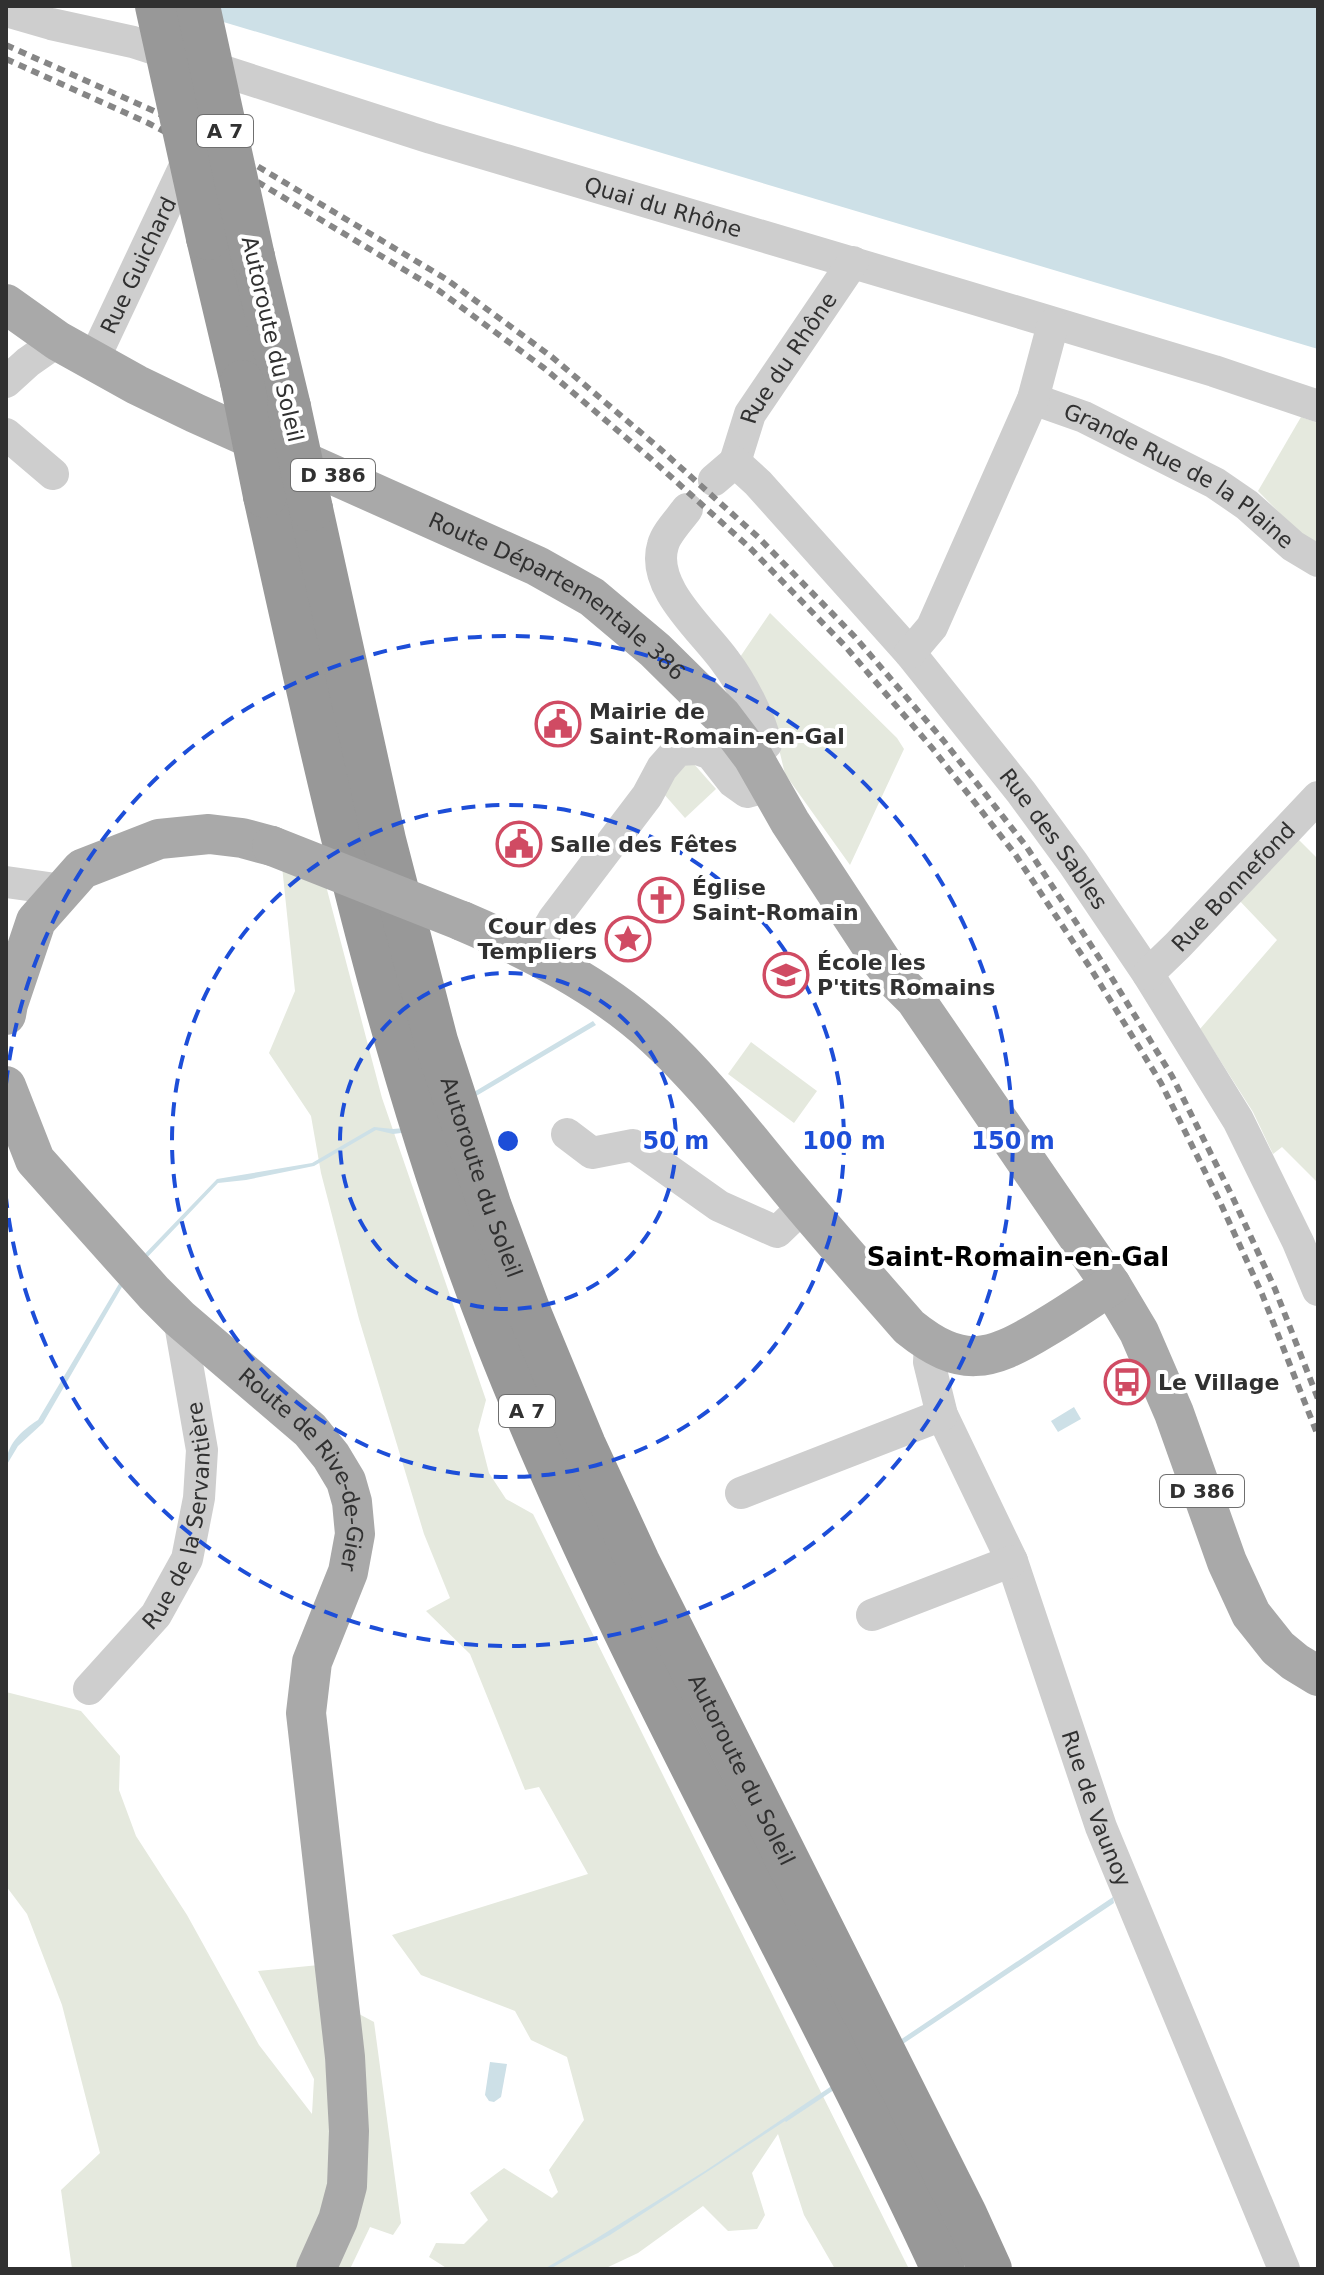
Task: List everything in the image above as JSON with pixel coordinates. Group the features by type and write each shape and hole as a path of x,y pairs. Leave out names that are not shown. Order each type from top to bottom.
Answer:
{"highway":[{"name":"Autoroute du Soleil","path":"157,6 343,845 399,1053 451,1219 496,1338 600,1580 943,2269"},
{"name":"Autoroute du Soleil","path":"198,6 384,840 436,1041 490,1207 584,1445 638,1562 990,2269"}],"main road":[{"name":"Route Départementale 386","path":"6,304 58,341 195,413 537,566 592,597 655,650 722,716 882,962 915,999 1111,1285 1154,1363 1240,1593 1264,1633 1278,1648 1318,1676"},
{"path":"6,1015 36,921 82,869 159,839 209,834 242,838 272,846 462,921 533,954 582,982 625,1012 655,1036 730,1116 909,1327 930,1344 960,1355 996,1354 1014,1347 1111,1285"},
{"name":"Route de Rive-de-Gier","path":"6,1086 35,1160 179,1318 310,1430 346,1481 352,1502 355,1534 348,1572 312,1662 307,1699 345,2057 349,2131 347,2186 338,2220 316,2269"}],"street":[{"name":"Quai du Rhône","path":"6,11 133,42 224,79 853,262 1214,371 1318,406"},
{"name":"Rue Guichard","path":"93,361 184,168"},
{"name":"Rue du Rhône","path":"725,471 750,414 853,262"},
{"name":"Grande Rue de la Plaine","path":"910,653 932,627 1033,399 1053,324"},
{"path":"6,382 58,341"},
{"name":"Grande Rue de la Plaine","path":"1033,399 1084,417 1215,483 1247,505 1293,546 1318,561"},
{"path":"6,434 53,474"},
{"name":"Rue des Sables","path":"725,471 758,483 910,653 1021,792 1073,863 1148,974 1238,1120 1318,1290"},
{"path":"533,954 553,920 678,750 697,749 711,754 733,782 747,792 761,772 766,744 763,727 727,663 668,590 661,566 663,544 687,509"},
{"name":"Rue Bonnefond","path":"1148,974 1318,797"},
{"path":"6,882 63,890"},
{"path":"567,1134 592,1153 633,1145 719,1206 777,1232 804,1206"},
{"name":"Rue de la Servantière","path":"89,1689 156,1615 187,1559 199,1498 202,1450 179,1318"},
{"name":"Rue de Vaunoy","path":"930,1344 929,1362 942,1415 1012,1561 1101,1827 1284,2269"},
{"path":"741,1493 942,1415"},
{"path":"872,1615 1012,1561"}],"shaded area":[{"path":"170,6 1318,6 1318,349"},
{"path":"1301,417 1318,423 1318,549 1258,491"},
{"path":"770,613 897,738 904,749 850,865 785,774 774,728 738,660"},
{"path":"693,763 716,789 685,818 663,793 681,765"},
{"path":"1294,835 1318,859 1318,1183 1282,1147 1273,1154 1253,1112 1200,1029 1277,940 1236,897"},
{"path":"282,866 325,882 382,1098 486,1400 478,1430 489,1473 506,1499 533,1514 909,2269 835,2269 804,2215 778,2134 752,2173 765,2215 757,2229 728,2231 703,2206 638,2253 604,2269 448,2269 429,2257 436,2243 464,2244 488,2220 470,2193 504,2168 552,2198 558,2192 549,2170 584,2120 567,2057 531,2040 515,2011 421,1975 392,1935 588,1874 539,1787 525,1790 470,1654 426,1611 450,1598 424,1534 359,1319 321,1173 311,1116 269,1053 295,991"},
{"path":"593,1021 596,1025 417,1131 393,1134 376,1130 314,1166 218,1183 140,1265 137,1262 217,1179 312,1163 374,1127 415,1127"},
{"path":"751,1042 817,1091 794,1123 728,1074"},
{"path":"123,1277 126,1280 43,1423 18,1446 6,1466 12,1445 38,1420"},
{"path":"1074,1407 1081,1419 1058,1432 1051,1421"},
{"path":"6,1692 81,1711 120,1756 119,1790 136,1836 187,1915 259,2045 312,2114 314,2079 258,1971 319,1965 334,2183 302,2269 72,2269 61,2190 100,2153 62,2005 27,1914 6,1886"},
{"path":"1113,1897 1114,1903 786,2122 610,2235 550,2269 544,2269 705,2171"},
{"path":"359,2014 374,2022 401,2223 393,2235 370,2227 350,2269 335,2269"},
{"path":"490,2062 507,2064 501,2097 494,2102 485,2095"}],"railway":[{"path":"6,45 154,111 232,151 446,279 552,357 659,448 758,537 855,637 943,740 1026,846 1172,1076 1275,1289 1318,1399"},
{"path":"6,59 148,123 226,163 438,290 544,368 650,458 749,547 845,646 933,749 1015,854 1161,1083 1262,1294 1318,1436"}],"place":[{"name":"Mairie de Saint-Romain-en-Gal","path":"558,724"},
{"name":"Salle des Fêtes","path":"519,844"},
{"name":"Église Saint-Romain","path":"661,900"},
{"name":"Cour des Templiers","path":"628,939"},
{"name":"École les P'tits Romains","path":"786,975"},
{"name":"Le Village","path":"1127,1382"}],"district":[{"name":"Saint-Romain-en-Gal","path":"1018,1257"}]}
